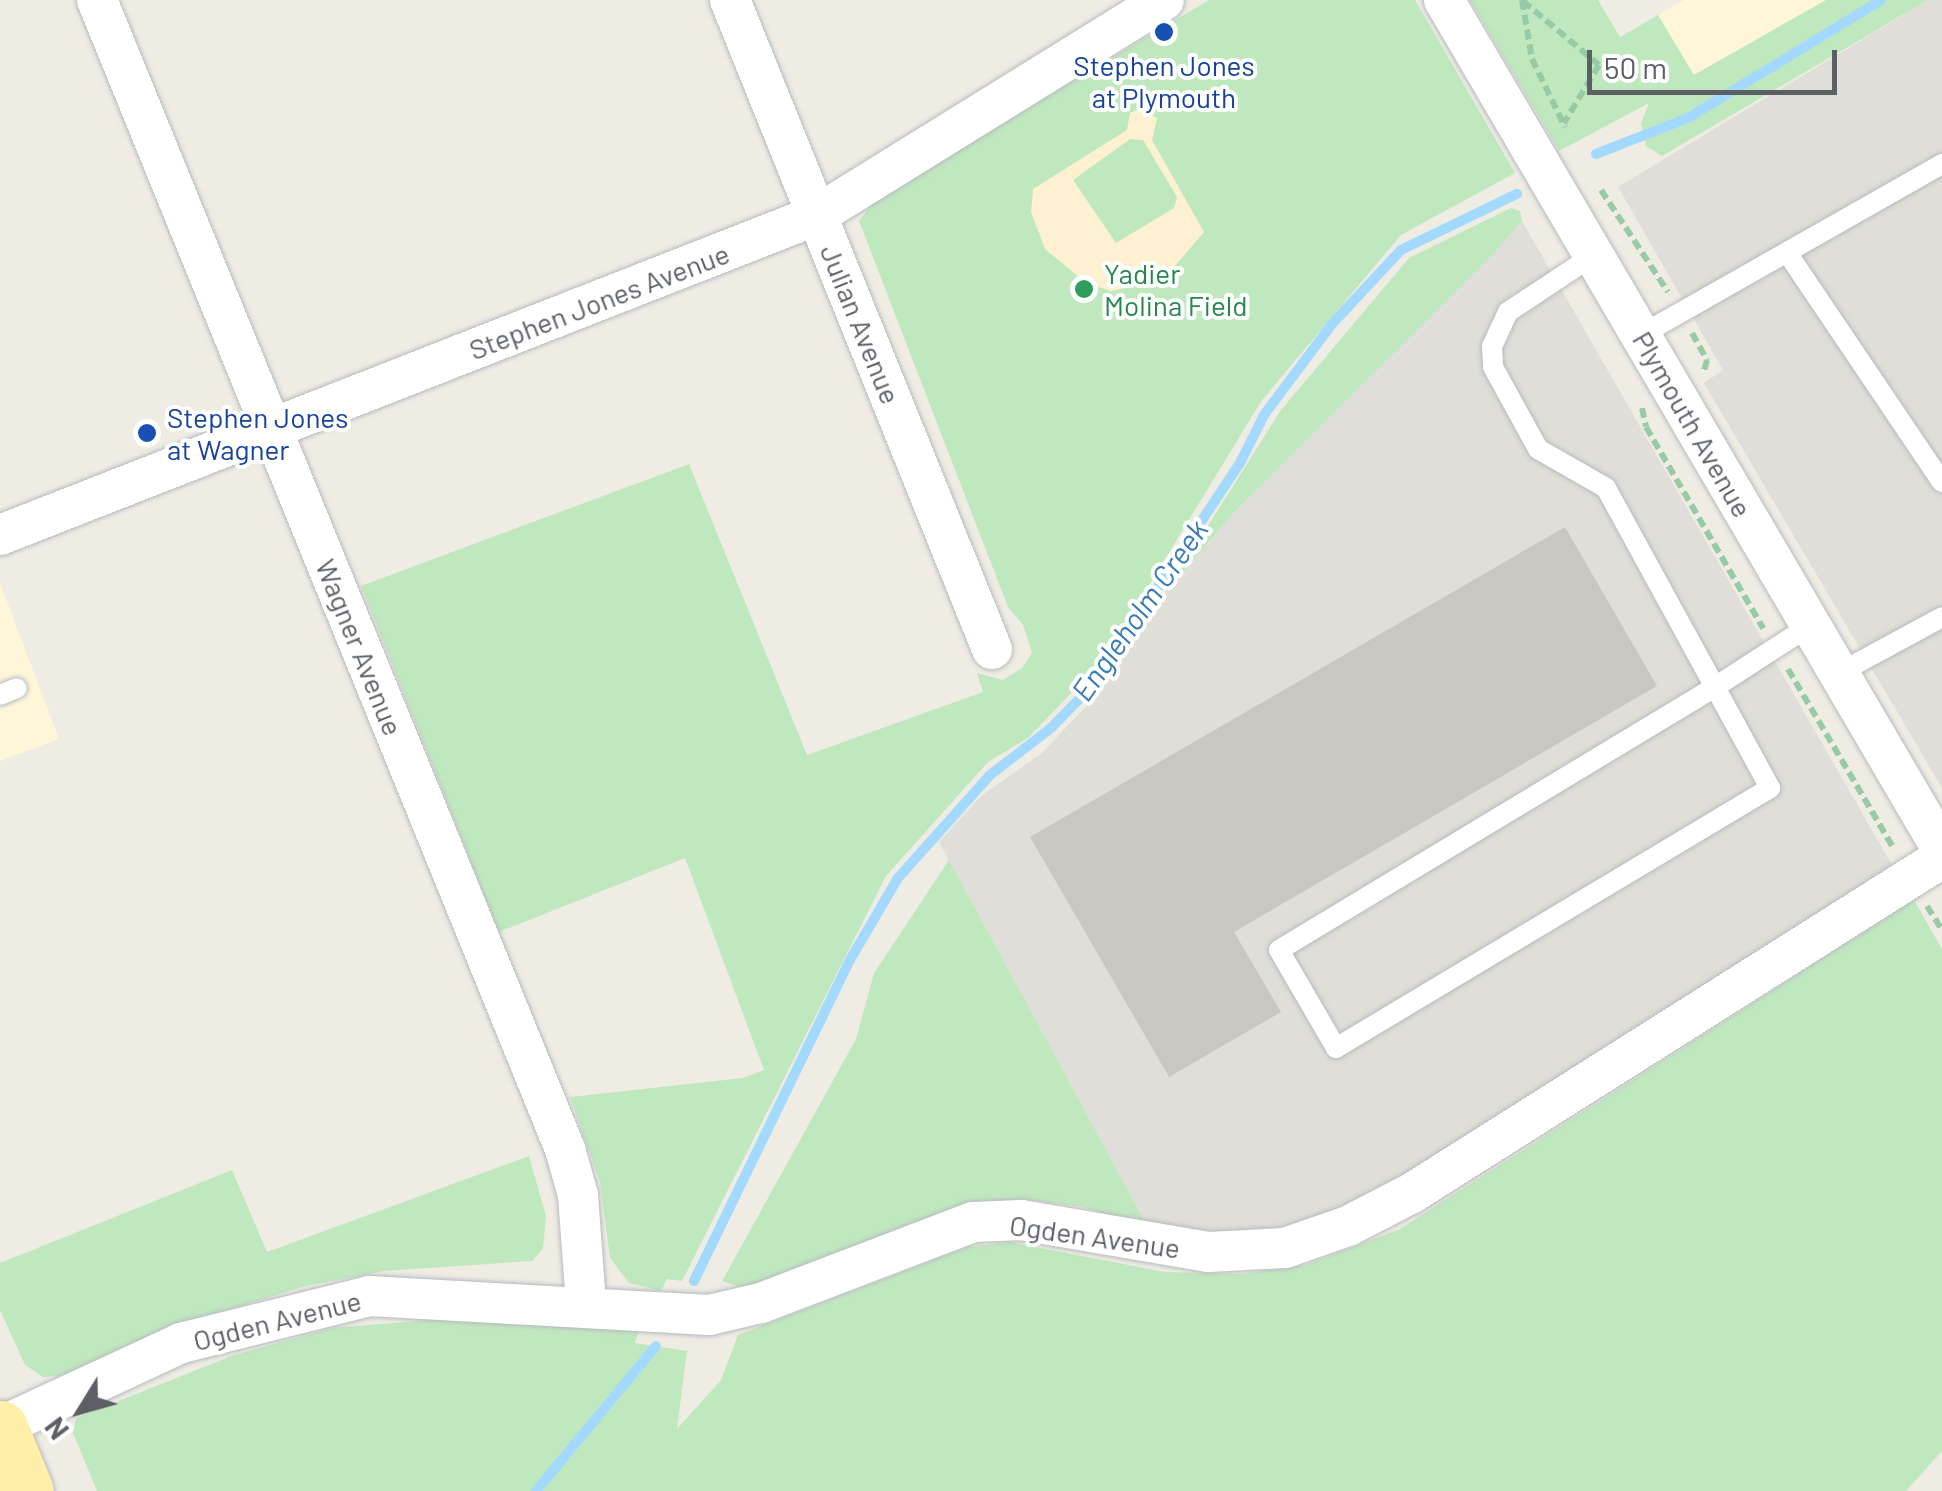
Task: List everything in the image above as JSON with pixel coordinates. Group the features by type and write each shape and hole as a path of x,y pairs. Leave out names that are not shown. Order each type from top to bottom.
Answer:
{"main road":[{"path":"0,1427 26,1491"}],"street":[{"name":"Wagner Avenue","path":"97,0 564,1149 578,1195 586,1304"},
{"name":"Julian Avenue","path":"730,0 992,648"},
{"name":"Stephen Jones Avenue","path":"0,535 817,215 1164,0"},
{"name":"Plymouth Avenue","path":"1444,0 1942,849"},
{"name":"Ogden Avenue","path":"0,1427 181,1343 369,1296 586,1304 680,1316 736,1312 974,1222 1021,1220 1208,1252 1285,1248 1348,1226 1412,1193 1942,858"}],"lane":[{"path":"1640,335 1942,164"},
{"path":"1788,254 1942,482"},
{"path":"1594,255 1508,312 1492,346 1493,366 1538,449 1606,488 1715,687 1770,788 1336,1048 1279,950 1715,687 1811,625"},
{"path":"1839,673 1942,617"}],"path":[{"path":"1522,0 1599,65 1563,124"},
{"path":"1522,0 1532,59 1571,138"},
{"path":"1595,180 1672,298"},
{"path":"1690,330 1707,360 1695,378"},
{"path":"1652,403 1642,408 1642,419 1762,625"},
{"path":"1788,668 1899,857"},
{"path":"1923,898 1942,930"}],"shaded area":[{"path":"1684,0 1826,0 1693,75 1658,15"},
{"path":"1928,0 1942,0 1942,788 1704,383 1723,370 1618,187"},
{"path":"1522,221 1892,865 1403,1179 1340,1210 1281,1227 1212,1233 1149,1229 939,842 981,796 1042,753 1100,692 1165,594 1235,511"},
{"path":"0,583 59,739 0,761"}],"green space":[{"path":"1209,0 1415,0 1515,173 1401,235 1262,400 1104,659 1028,738 988,762 886,876 682,1281 667,1279 661,1291 629,1283 610,1258 600,1182 570,1097 743,1078 764,1070 685,858 499,932 361,586 689,464 807,755 983,692 977,673 1003,680 1022,668 1032,653 1023,625 1008,607 859,221 877,198"},
{"path":"1470,0 1598,0 1620,37 1658,15 1694,75 1826,0 1928,0 1662,156 1646,146 1641,123 1649,103 1559,151"},
{"path":"1511,208 1520,211 1522,221 1491,256 1235,511 1165,594 1281,410 1409,258"},
{"path":"949,860 1149,1229 1084,1207 1021,1199 960,1205 749,1290 722,1281 856,1039 874,973"},
{"path":"1914,900 1942,949 1942,1451 1906,1491 97,1491 73,1433 76,1418 234,1355 332,1328 480,1316 639,1330 635,1343 687,1351 677,1429 721,1380 738,1335 967,1247 1010,1242 1165,1272 1242,1274 1306,1265 1400,1229"},
{"path":"529,1156 546,1216 543,1249 532,1261 384,1271 306,1286 178,1325 60,1376 43,1377 25,1365 0,1310 0,1263 232,1170 267,1252"}],"sand":[{"path":"1138,109 1157,118 1152,140 1204,232 1163,280 1111,291 1086,283 1045,249 1031,212 1033,189 1127,130 1130,113","holes":["1130,139 1143,140 1177,197 1174,208 1116,243 1073,180"]}],"building":[{"path":"1565,527 1657,686 1234,932 1281,1012 1169,1077 1030,837"}],"waterway":[{"name":"Engleholm Creek","path":"1596,154 1688,118 1881,0"},
{"name":"Engleholm Creek","path":"694,1281 850,960 898,878 990,775 1051,728 1093,685 1241,461 1264,415 1332,324 1401,250 1517,194"},
{"name":"Engleholm Creek","path":"536,1491 656,1346"}],"place":[{"name":"Stephen Jones at Plymouth","path":"1164,32"},
{"name":"Yadier Molina Field","path":"1084,289"},
{"name":"Stephen Jones at Wagner","path":"147,433"}]}
